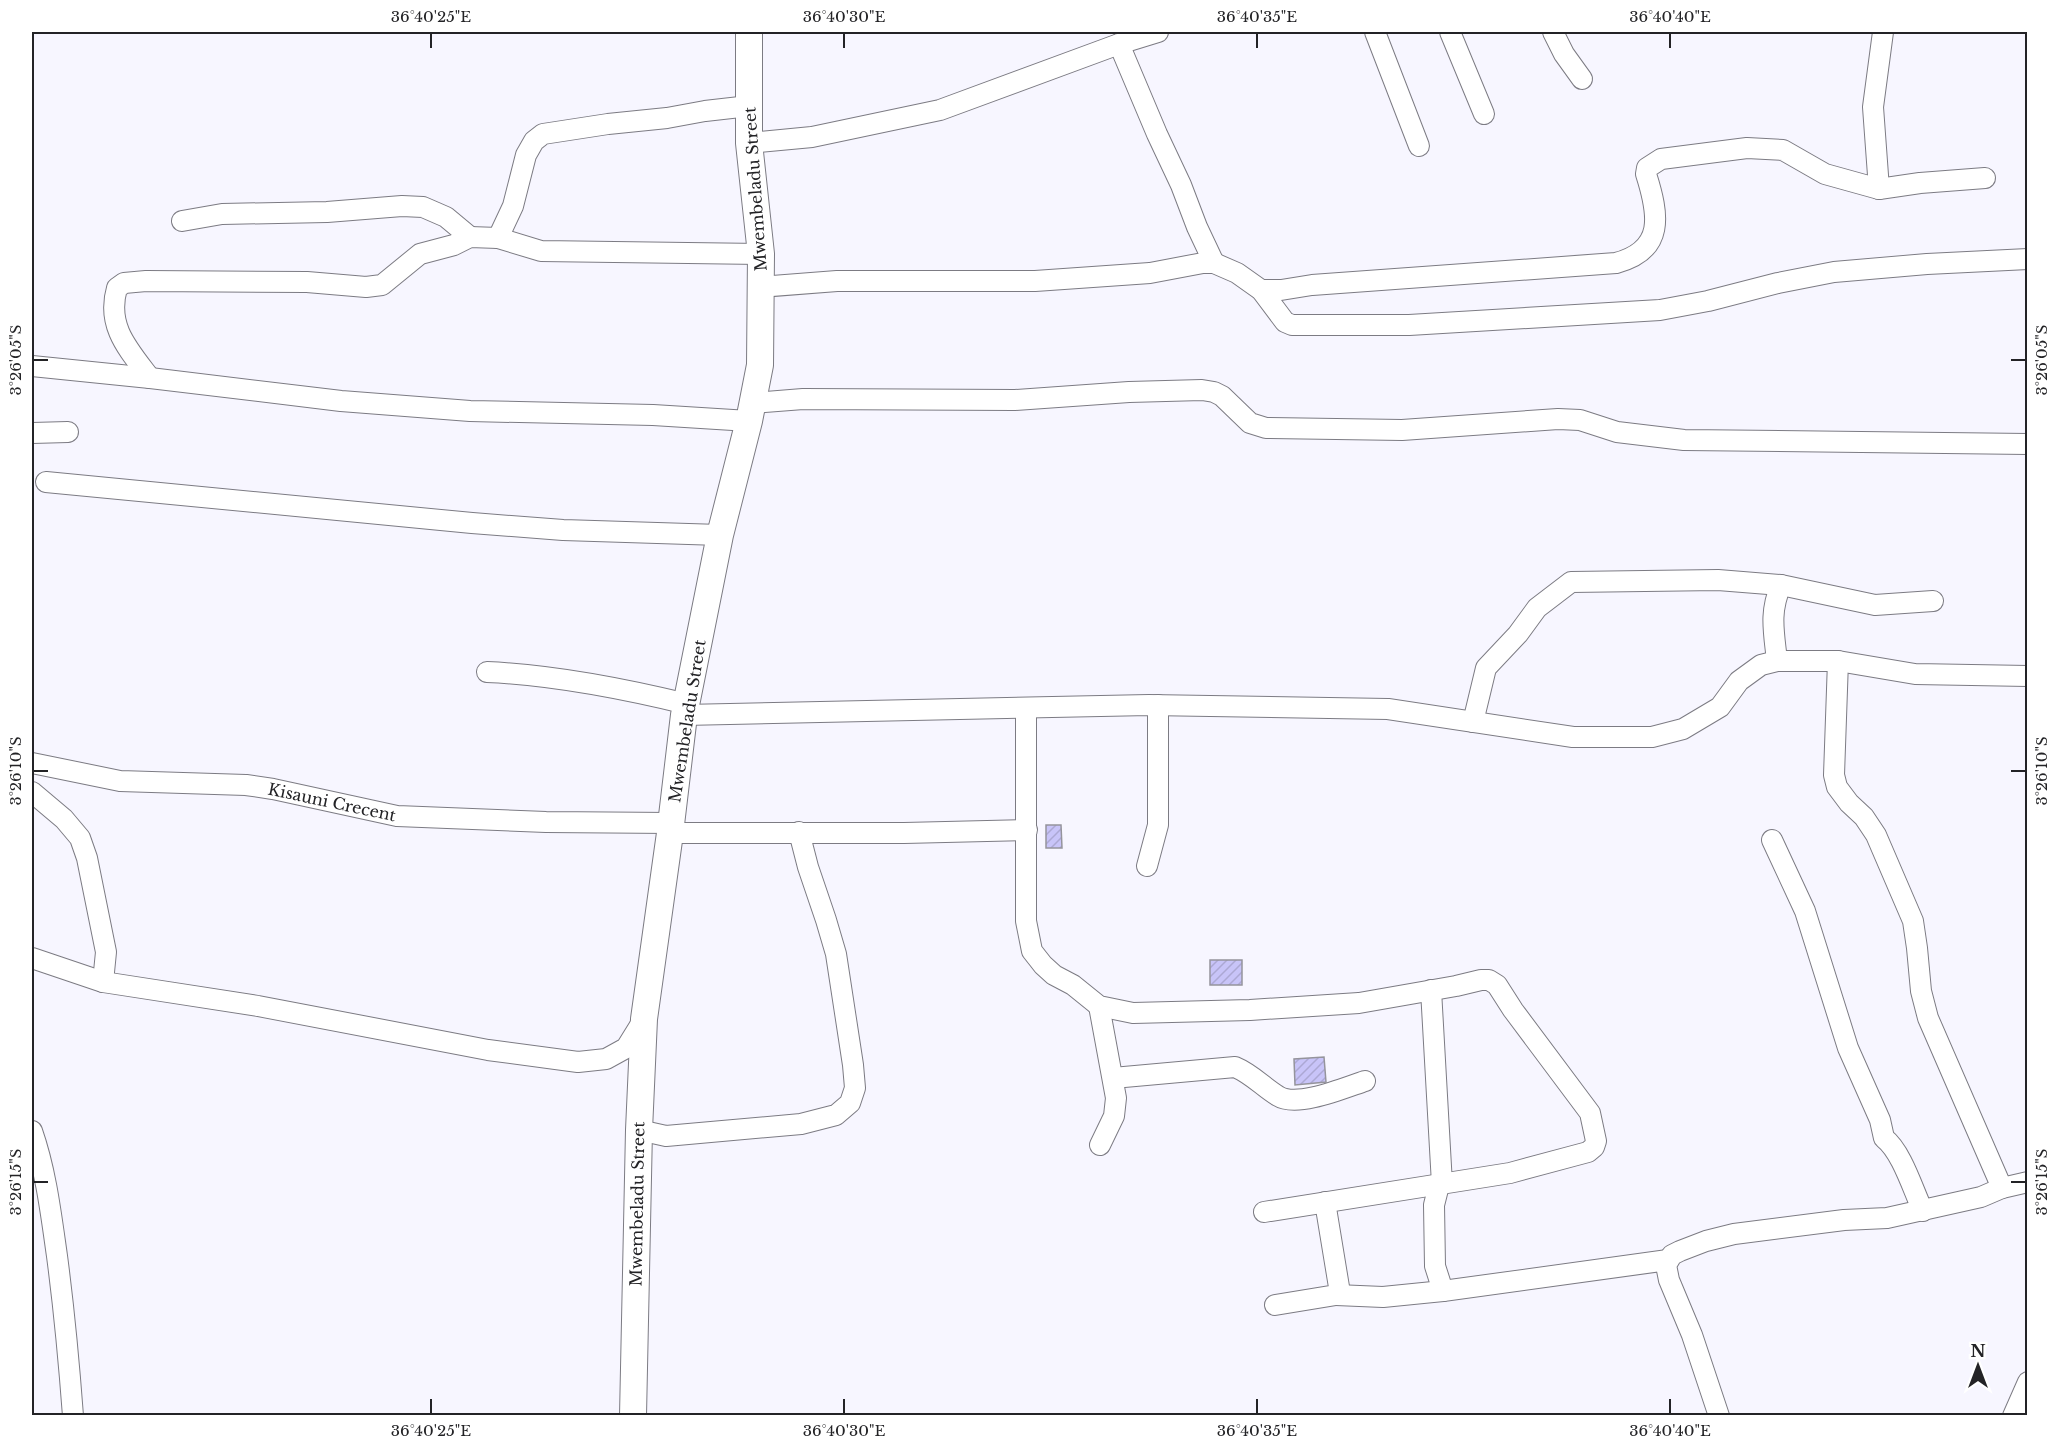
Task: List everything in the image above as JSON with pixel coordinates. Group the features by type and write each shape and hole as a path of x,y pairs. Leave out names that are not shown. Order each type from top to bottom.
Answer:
{"street":[{"name":"Mwembeladu Street","path":"633,1416 639,1130 644,1020 686,710 720,535 751,412 760,365 761,254 749,143 749,32"},
{"path":"749,143 812,137 940,110 1119,44 1158,32"},
{"path":"1375,32 1419,146"},
{"path":"1450,32 1484,114"},
{"path":"1553,32 1564,54 1582,80"},
{"path":"1879,189 1873,107 1883,32"},
{"path":"1119,44 1214,263"},
{"path":"498,238 513,206 526,155 534,141 543,134 749,106"},
{"path":"1261,290 1616,263 1632,259 1650,244 1656,223 1646,174 1651,164 1661,159 1747,148 1783,150 1825,174 1879,189 1985,178"},
{"path":"182,221 222,214 423,207 446,217 470,237"},
{"path":"150,378 121,338 115,320 112,304 117,288 124,283 146,281 308,282 366,287 382,285 420,254 454,245 470,237 498,238 541,250 761,254"},
{"path":"760,287 837,281 1035,281 1150,273 1214,263 1237,273 1261,290 1285,322 1292,325 1409,325 1660,310 1834,272 2028,259"},
{"path":"32,366 340,401 470,411 653,415 751,412 803,399 1015,400 1129,392 1202,390 1222,396 1250,423 1266,428 1289,430 1413,429 1558,419 1580,420 1617,432 1684,440 2028,444"},
{"path":"32,433 68,432"},
{"path":"46,482 472,523 563,530 720,535"},
{"path":"1473,722 1486,668 1518,634 1537,608 1571,582 1718,580 1781,585 1875,605 1933,601"},
{"path":"1777,661 1773,613 1775,598 1781,585"},
{"path":"488,672 558,678 647,694 686,710 1158,705 1388,709 1573,736 1652,737 1683,729 1720,707 1739,681 1761,665 1777,661 1838,661 1915,674 2028,676"},
{"path":"1838,661 1834,775 1837,787 1864,817 1876,835 1913,921 1921,991 1928,1018 2002,1188"},
{"path":"1147,866 1158,825 1158,705"},
{"path":"1026,708 1026,921 1032,951 1054,975 1073,985 1099,1006 1132,1013 1250,1010 1359,1003 1489,980 1497,985 1590,1113 1596,1141 1594,1147 1588,1152 1510,1173 1264,1212"},
{"name":"Kisauni Crecent","path":"32,763 120,781 246,785 397,816 800,832 904,833 1027,830"},
{"path":"32,792 64,819 80,838 87,858 106,952 103,982"},
{"path":"639,1130 666,1136 801,1124 836,1115 850,1103 855,1088 853,1065 836,954 808,867 800,832"},
{"path":"1772,840 1805,911 1848,1048 1880,1120 1884,1138 1890,1143 1900,1160 1923,1211"},
{"path":"32,958 103,982 258,1006 488,1050 578,1062 606,1059 626,1048 644,1020"},
{"path":"1431,990 1441,1185 1434,1205 1435,1266 1443,1291"},
{"path":"1099,1006 1116,1098 1114,1116 1100,1145"},
{"path":"1113,1078 1160,1076 1235,1067 1247,1072 1281,1098 1290,1100 1332,1092 1365,1081"},
{"path":"32,1131 40,1154 51,1212 67,1335 73,1416"},
{"path":"1719,1416 1692,1335 1669,1280 1666,1265 1672,1255 1693,1245 1734,1234 1844,1220 1887,1218 1981,1197 2002,1188 2028,1182"},
{"path":"1325,1202 1339,1287 1336,1295"},
{"path":"1275,1305 1336,1295 1383,1297 1443,1291 1668,1260"},
{"path":"2013,1416 2028,1382"}],"building":[{"path":"1046,825 1061,825 1062,848 1046,848"},
{"path":"1210,960 1242,960 1242,985 1210,985"},
{"path":"1324,1057 1326,1082 1295,1085 1294,1059"}]}
